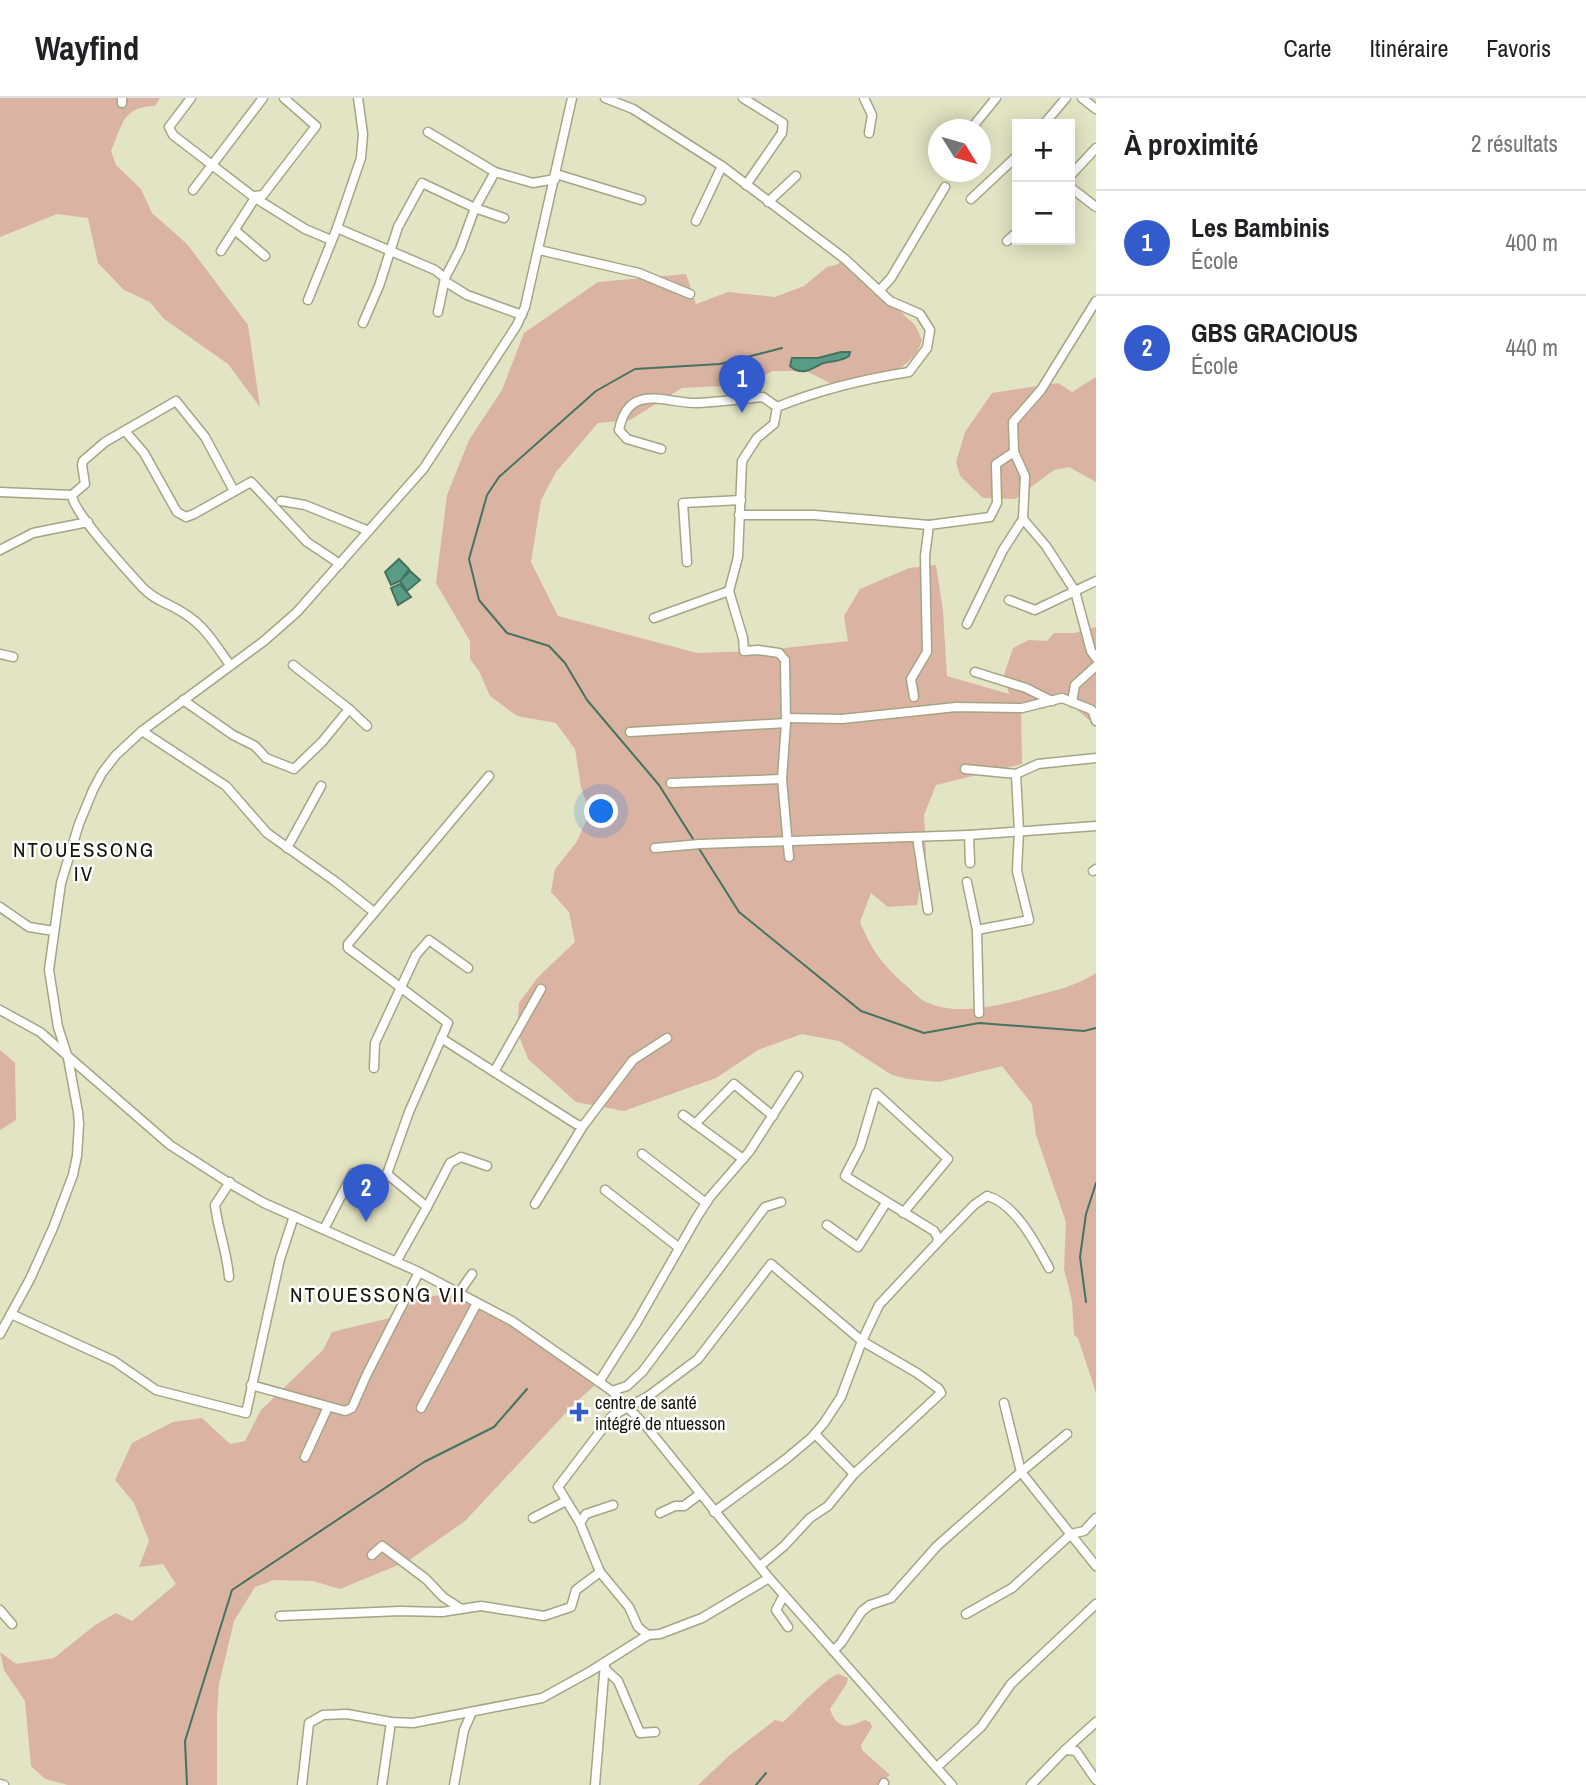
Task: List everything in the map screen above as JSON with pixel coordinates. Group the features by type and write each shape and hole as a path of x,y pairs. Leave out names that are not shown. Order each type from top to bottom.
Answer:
{"street":[{"path":"191,98 169,127 173,135 255,197 305,229 331,240"},
{"path":"192,190 263,98"},
{"path":"221,251 255,197 263,195 316,125 284,98"},
{"path":"308,300 361,158 363,134 358,98"},
{"path":"0,1334 53,1228 73,1175 79,1124 49,970 61,883 79,824 93,790 116,755 142,731 287,622 429,461 522,315 572,98"},
{"path":"605,98 633,109 722,166 845,259 890,301 920,314 930,330 928,348 909,372 881,376 806,395 777,407"},
{"path":"743,98 784,126 782,133 746,185"},
{"path":"864,98 872,115 869,133"},
{"path":"979,119 996,98"},
{"path":"1048,119 1066,98"},
{"path":"1082,98 1096,109"},
{"path":"428,132 495,172 533,183 556,176 641,200"},
{"path":"1075,171 1096,148"},
{"path":"971,199 1012,161"},
{"path":"696,221 722,166"},
{"path":"438,312 446,280 475,208 495,172"},
{"path":"768,202 796,176"},
{"path":"363,323 392,251 398,227 422,183 475,208 504,218"},
{"path":"880,291 891,278 945,187"},
{"path":"1075,191 1096,207"},
{"path":"337,228 435,271 467,295 522,315"},
{"path":"236,231 265,256"},
{"path":"1007,241 1012,236"},
{"path":"539,250 639,273 690,294"},
{"path":"967,624 1003,550 1023,519 1025,476 1014,452 1013,422 1041,390 1096,301"},
{"path":"661,449 627,439 619,430 622,415 636,403 656,397 695,403 763,397 777,407"},
{"path":"0,492 72,495 85,484 83,461 105,443 176,401 205,437 234,491"},
{"path":"777,407 774,424 757,438 742,461 738,557 729,591 743,638 744,652 758,650 779,653 784,657 786,720 782,779 789,857"},
{"path":"126,432 144,453 177,512 182,515 194,514 251,482 307,542 340,564"},
{"path":"738,515 814,515 929,525 990,517 997,503 996,464 1014,452"},
{"path":"72,495 72,501 88,522 148,594 194,620 230,665"},
{"path":"687,562 682,503 741,500"},
{"path":"281,501 305,505 369,531"},
{"path":"1023,519 1046,546 1075,591 1091,651 1096,659"},
{"path":"0,550 33,533 88,522"},
{"path":"914,697 911,679 927,652 925,556 929,525"},
{"path":"1009,600 1035,610 1096,582"},
{"path":"654,618 729,591"},
{"path":"0,654 13,657"},
{"path":"293,665 367,726"},
{"path":"1072,702 1075,685 1096,666"},
{"path":"975,672 1026,688 1052,701"},
{"path":"630,732 786,720 842,719 956,707 1022,708 1062,698 1092,710 1096,721"},
{"path":"183,700 233,735 255,746 266,758 294,769 322,742 349,709"},
{"path":"142,731 226,786 267,834 374,912"},
{"path":"965,769 1016,774 1038,764 1096,758"},
{"path":"977,930 1029,920 1017,871 1019,831 1016,774"},
{"path":"387,1174 409,1112 447,1026 446,1020 348,947 374,912 489,776"},
{"path":"671,783 782,779"},
{"path":"287,848 321,786"},
{"path":"655,848 969,835 1096,826"},
{"path":"969,835 970,863"},
{"path":"917,837 928,910"},
{"path":"967,882 977,930 979,1013"},
{"path":"0,907 29,927 54,931"},
{"path":"374,1068 375,1043 416,956 429,940 468,968"},
{"path":"494,1072 541,989"},
{"path":"0,1010 40,1032 170,1145 229,1183 293,1216 419,1272 512,1321 612,1391 629,1407 769,1578 952,1785"},
{"path":"441,1038 583,1126"},
{"path":"535,1204 583,1126 633,1060 667,1038"},
{"path":"599,1382 706,1203 743,1159 798,1076"},
{"path":"695,1124 734,1084 773,1116"},
{"path":"903,1213 948,1159 876,1093 860,1147 845,1177 886,1203 903,1213 934,1231 938,1238 937,1243"},
{"path":"683,1115 743,1159"},
{"path":"642,1154 706,1203"},
{"path":"396,1262 450,1163 461,1157 486,1166"},
{"path":"324,1229 353,1173 383,1176 387,1174"},
{"path":"387,1174 427,1206"},
{"path":"229,1183 215,1205 218,1231 227,1254 229,1277"},
{"path":"606,1190 678,1247"},
{"path":"715,1512 774,1469 815,1434 841,1397 879,1305 974,1205 988,1196 1001,1199 1034,1239 1049,1268"},
{"path":"612,1391 627,1386 643,1371 765,1207 781,1202"},
{"path":"827,1225 858,1247 886,1203"},
{"path":"10,1314 114,1361 156,1390 246,1413 280,1259 293,1216"},
{"path":"648,1635 638,1627 629,1607 600,1572 580,1524 558,1487 612,1416 665,1385 698,1359 771,1264 862,1341 917,1373 939,1388 941,1393 854,1474 828,1506 810,1518 784,1546 760,1566"},
{"path":"251,1385 345,1412 352,1408 419,1272"},
{"path":"458,1294 472,1274"},
{"path":"421,1408 477,1303"},
{"path":"1004,1403 1021,1472 1096,1566"},
{"path":"305,1457 328,1407"},
{"path":"815,1434 854,1474"},
{"path":"833,1651 862,1611 870,1605 891,1598 937,1546 1067,1434"},
{"path":"660,1513 675,1506 684,1506 700,1494"},
{"path":"533,1518 566,1501"},
{"path":"580,1524 586,1514 612,1505"},
{"path":"966,1614 1012,1588 1071,1534 1084,1531 1096,1518"},
{"path":"372,1555 382,1546 460,1608"},
{"path":"280,1616 442,1612 481,1606 544,1616 571,1607 576,1590 600,1572"},
{"path":"302,1785 309,1723 323,1715 347,1714 391,1723 434,1721 542,1698 605,1666 648,1635 660,1634 702,1618 769,1578"},
{"path":"784,1595 776,1611 788,1627"},
{"path":"937,1767 981,1727 1012,1684 1096,1604"},
{"path":"0,1610 12,1624"},
{"path":"605,1666 618,1681 640,1734 655,1732"},
{"path":"595,1785 605,1666"},
{"path":"454,1785 464,1730 472,1712"},
{"path":"382,1785 391,1723"},
{"path":"1031,1785 1096,1723"},
{"path":"1065,1750 1076,1751 1096,1780"}],"shaded area":[{"path":"0,98 160,98 155,106 136,110 125,119 111,151 116,165 141,189 152,213 187,244 248,325 260,407 228,364 164,319 150,302 124,290 98,263 88,218 57,214 0,237"},
{"path":"844,260 915,325 922,340 910,361 877,378 840,388 806,371 773,371 744,385 682,388 630,420 598,423 556,472 541,500 531,562 558,616 697,653 757,651 848,641 844,616 860,589 909,568 936,565 943,611 947,676 1009,694 1004,675 1013,648 1029,640 1047,641 1054,633 1074,633 1096,627 1096,726 1060,695 1050,698 1044,709 1021,708 1022,764 936,785 924,815 926,853 917,905 888,907 871,893 860,922 868,940 889,969 921,999 936,1006 963,1009 1005,1004 1064,988 1096,973 1096,1393 1078,1338 1074,1335 1072,1301 1064,1269 1066,1222 1036,1135 1032,1104 1002,1066 939,1082 908,1079 892,1075 839,1041 802,1034 758,1050 716,1078 624,1111 576,1102 528,1059 517,1031 519,1003 538,977 575,942 569,912 551,892 555,869 576,843 590,813 581,787 575,749 556,723 517,716 490,696 479,671 470,659 470,641 436,583 447,495 469,440 502,390 524,333 598,282 686,274 696,304 728,292 775,297 804,286 827,267"},
{"path":"850,352 845,358 806,371 798,371 790,366 792,358 818,358"},
{"path":"1096,377 1096,482 1069,467 1054,470 1015,499 983,498 960,476 956,462 965,432 992,393 1058,383 1072,392"},
{"path":"399,559 409,569 401,580 410,571 420,580 407,591 400,581 391,585 385,572"},
{"path":"400,584 411,597 398,605 391,588"},
{"path":"0,1050 15,1063 16,1120 0,1130"},
{"path":"458,1294 477,1303 599,1382 576,1402 465,1521 408,1561 340,1589 313,1581 274,1580 255,1587 234,1621 219,1684 217,1785 68,1785 45,1779 31,1766 25,1701 4,1670 0,1652 16,1664 54,1658 95,1625 116,1613 132,1621 176,1584 163,1564 139,1567 149,1541 134,1503 115,1480 132,1443 173,1422 202,1418 230,1444 245,1441 261,1410 323,1350 332,1332 394,1317 418,1297"},
{"path":"838,1674 848,1678 847,1683 830,1709 840,1724 848,1726 865,1720 870,1722 872,1727 861,1745 862,1750 890,1775 883,1780 883,1785 698,1785 731,1754 775,1720 783,1722 818,1688"}],"waterway":[{"path":"695,842 659,785 587,700 565,663 549,646 507,633 479,600 469,559 487,495 499,477 596,391 635,369 720,364 782,348"},
{"path":"698,847 739,912 861,1011 924,1033 979,1023 1084,1031 1096,1028"},
{"path":"1086,1302 1080,1257 1086,1214 1096,1183"},
{"path":"187,1785 185,1741 232,1590 424,1462 494,1427 527,1389"},
{"path":"756,1785 766,1773"}],"place":[{"name":"Les Bambinis","path":"742,413"},
{"name":"GBS GRACIOUS","path":"366,1222"},
{"name":"centre de santé intégré de ntuesson","path":"579,1412"}],"district":[{"name":"NTOUESSONG IV","path":"84,861"},
{"name":"NTOUESSONG VII","path":"378,1294"}]}
